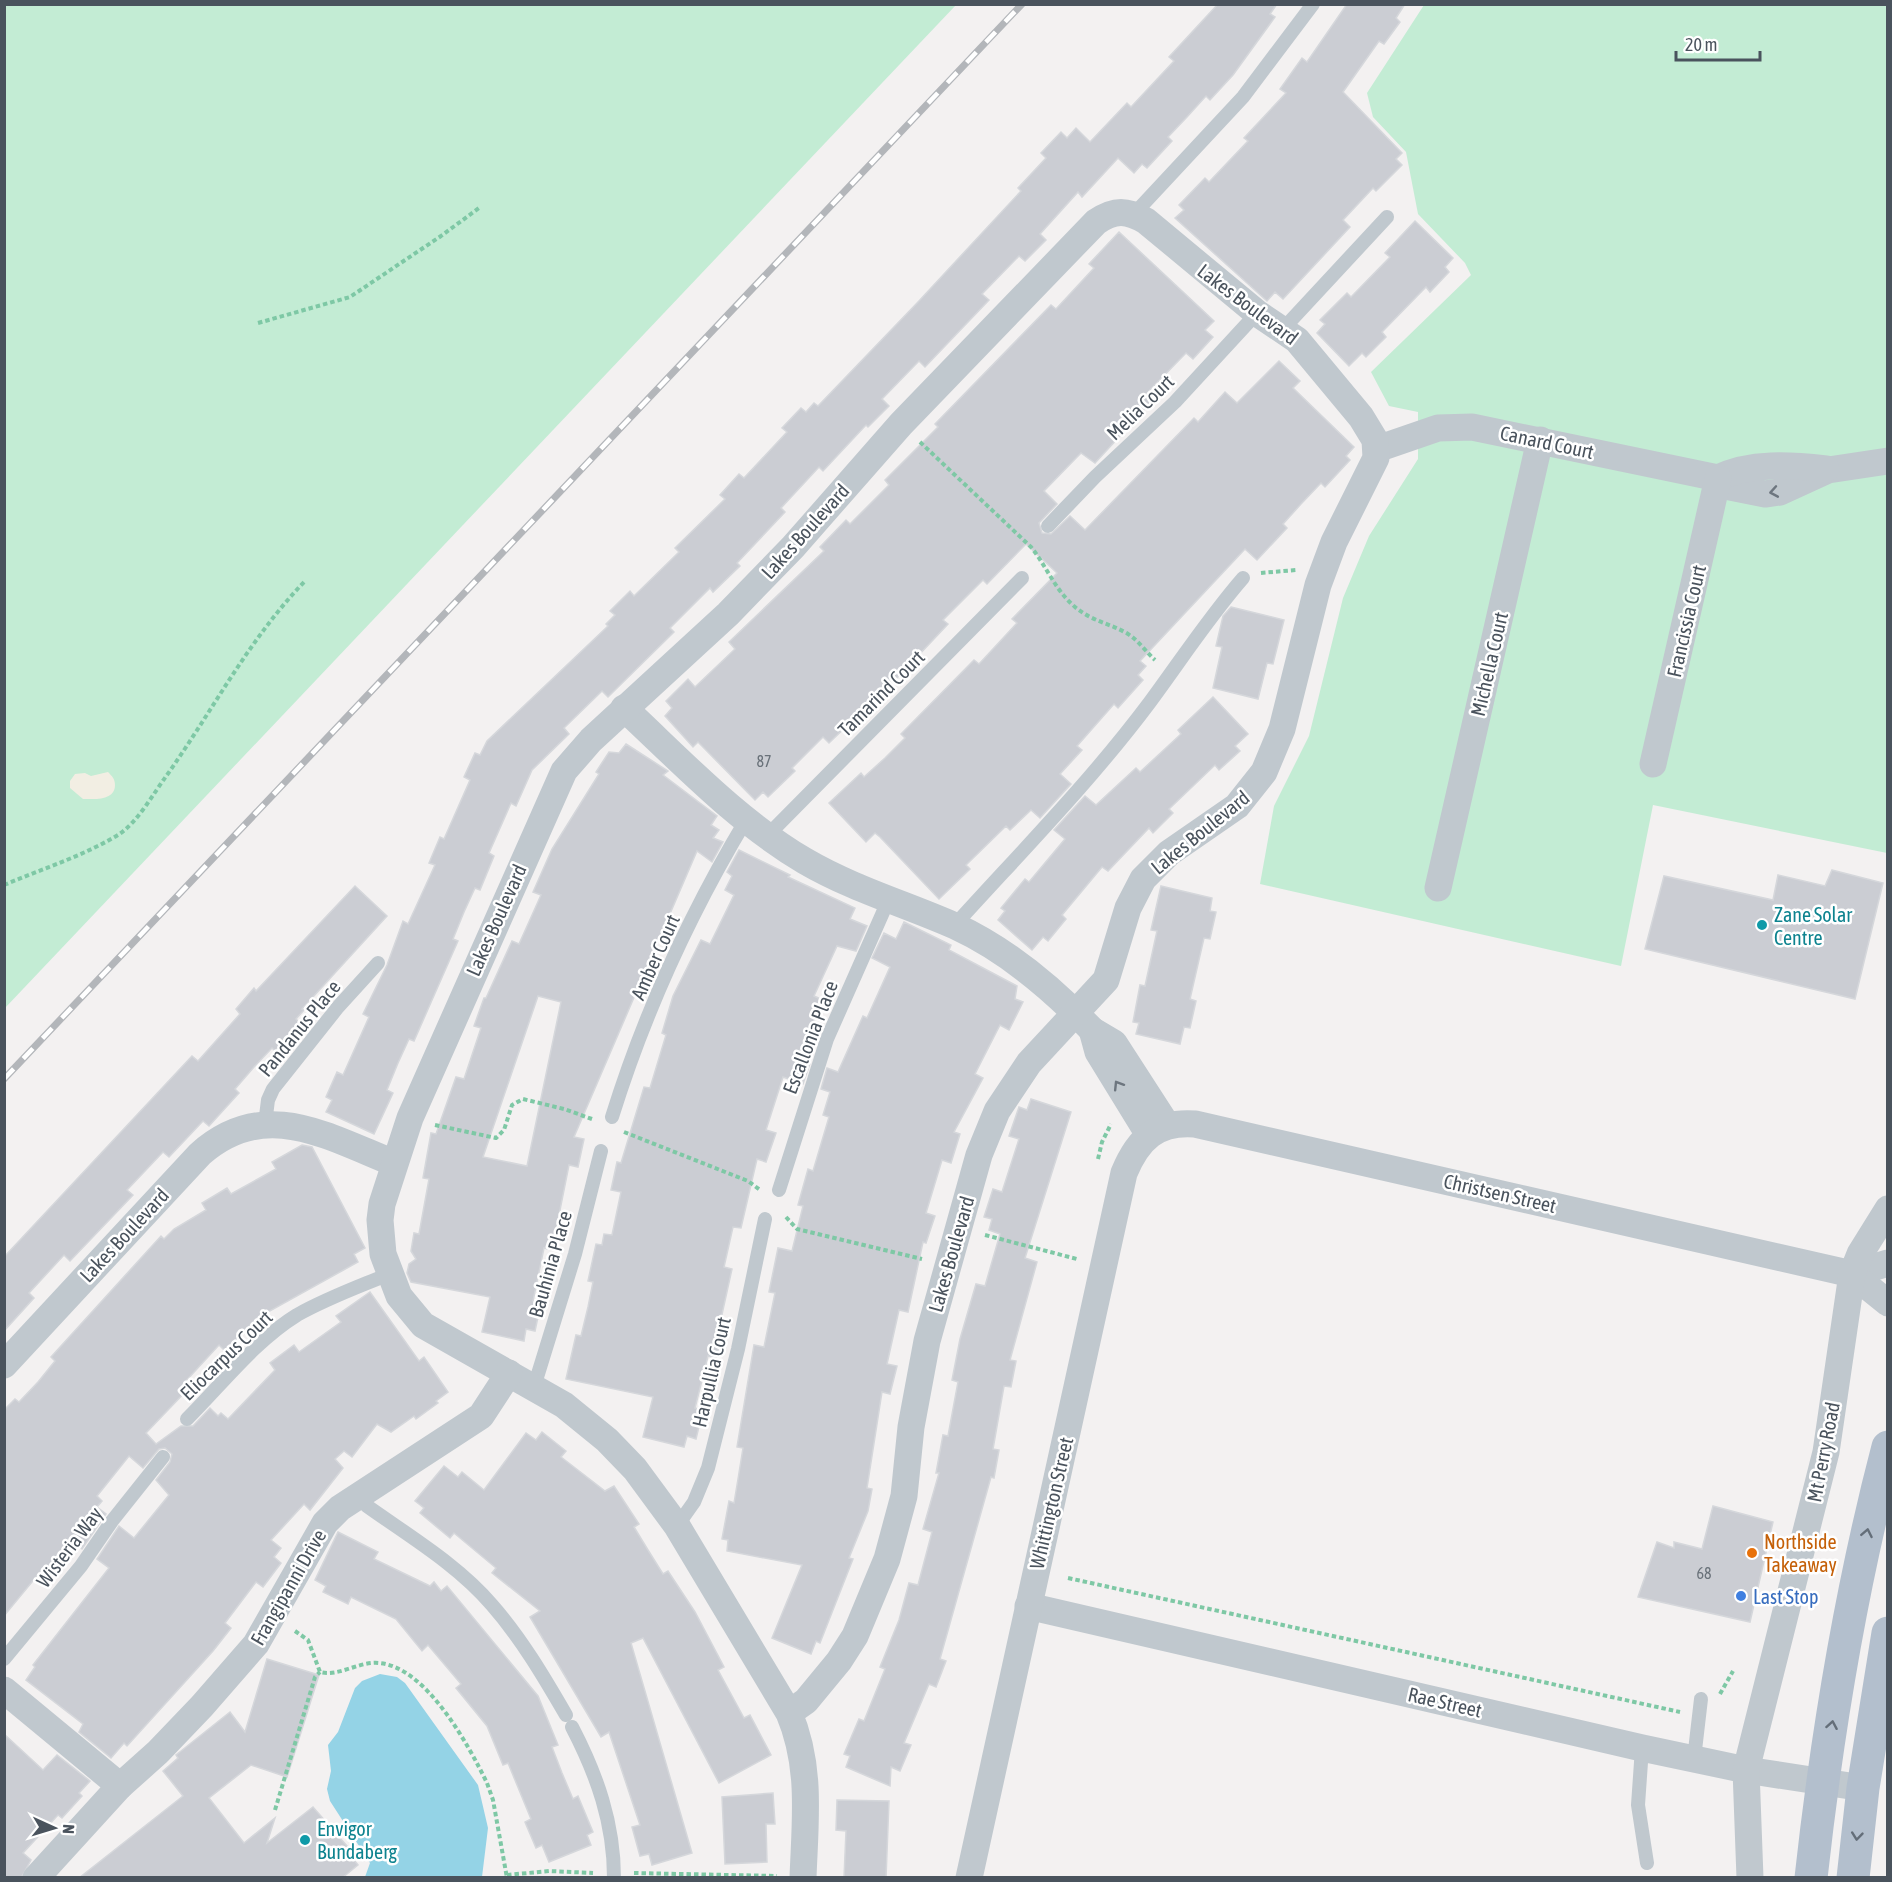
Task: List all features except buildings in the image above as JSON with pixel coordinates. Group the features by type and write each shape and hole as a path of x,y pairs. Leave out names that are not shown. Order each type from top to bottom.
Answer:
{"main road":[{"path":"1812,1878 1822,1782 1872,1506 1887,1447"},
{"path":"1853,1878 1863,1788 1887,1633"}],"street":[{"name":"Lakes Boulevard","path":"789,1713 812,1695 855,1636 887,1559 904,1496 913,1418 927,1341 979,1155 997,1111 1029,1062 1084,1021 1106,980 1128,908 1143,879 1169,853 1237,806 1264,772 1281,729 1318,585 1334,542 1376,458 1375,440 1361,417 1310,353 1283,329 1257,313 1152,226 1126,211 1111,212 1096,222 901,424 793,547 728,614 591,740 564,771 421,1090 394,1163 380,1220 383,1254 389,1274 399,1296 423,1325 564,1405 608,1440 635,1469 677,1526 789,1713 798,1735 806,1777 795,1877"},
{"name":"Canard Court","path":"1377,449 1438,428 1472,427 1718,478"},
{"name":"Michella Court","path":"1438,888 1540,440"},
{"path":"1718,478 1728,473 1783,464 1828,470 1887,461"},
{"name":"Francissia Court","path":"1653,764 1718,478"},
{"path":"624,708 746,820 767,836 804,860 888,901 954,926 1003,954 1084,1021 1098,1052 1158,1130"},
{"name":"Lakes Boulevard","path":"4,1365 200,1154 229,1133 246,1126 282,1124 309,1129 394,1163"},
{"name":"Christsen Street","path":"1158,1130 1195,1124 1852,1274 1887,1303"},
{"name":"Whittington Street","path":"969,1878 1124,1173 1134,1152 1158,1130"},
{"name":"Mt Perry Road","path":"1750,1878 1746,1770 1826,1452 1852,1274 1860,1254 1887,1209"},
{"path":"1852,1274 1887,1263"},
{"name":"Frangipanni Drive","path":"36,1878 120,1786 158,1752 256,1644 325,1523 358,1496 481,1416 509,1373"},
{"name":"Rae Street","path":"1028,1606 1642,1748 1746,1770 1863,1788"},
{"path":"4,1690 120,1786"}],"lane":[{"path":"1134,214 1243,97 1313,4"},
{"path":"1283,329 1387,217"},
{"name":"Melia Court","path":"1048,526 1095,477 1175,402 1257,313"},
{"name":"Tamarind Court","path":"767,836 1022,578"},
{"path":"954,926 1101,762 1150,702 1215,610 1244,578"},
{"name":"Amber Court","path":"613,1122 624,1080 681,944 716,871 746,820"},
{"name":"Escallonia Place","path":"779,1190 827,1039 888,901"},
{"name":"Pandanus Place","path":"265,1124 268,1100 273,1089 338,1007 378,963"},
{"name":"Bauhinia Place","path":"534,1387 575,1254 601,1151"},
{"name":"Harpullia Court","path":"677,1526 703,1486 738,1349 765,1219"},
{"name":"Eliocarpus Court","path":"187,1419 276,1330 297,1316 347,1290 389,1274"},
{"name":"Wisteria Way","path":"4,1659 81,1566 112,1521 163,1457"},
{"path":"358,1496 367,1506 465,1578 491,1604 542,1675 569,1721 601,1793 611,1840 614,1878"},
{"path":"1694,1759 1701,1702"},
{"path":"1642,1748 1638,1805 1647,1863"}],"path":[{"path":"258,323 350,297 441,236 479,207"},
{"path":"919,442 1031,547 1043,562 1053,582 1074,606 1100,624 1130,635 1170,672"},
{"path":"1244,578 1284,569 1306,570"},
{"path":"4,885 79,854 119,834 145,806 185,750 276,611 305,581"},
{"path":"433,1125 496,1138 504,1130 512,1105 523,1099 564,1109 593,1120"},
{"path":"1097,1165 1102,1142 1111,1122 1110,1114"},
{"path":"613,1122 748,1182 763,1192"},
{"path":"782,1213 797,1229 932,1261"},
{"path":"958,1227 1077,1258"},
{"path":"1074,1270 1079,1247"},
{"path":"1068,1578 1681,1712 1701,1702 1716,1701 1732,1671"},
{"path":"293,1630 308,1640 320,1672"},
{"path":"275,1810 315,1677 320,1672 380,1663 410,1673 427,1689 487,1783 493,1800 507,1876 549,1871 597,1873"},
{"path":"630,1873 795,1877"}],"green space":[{"path":"5,5 956,5 5,1008"},
{"path":"1424,5 1887,5 1887,853 1653,805 1621,966 1260,884 1274,806 1309,736 1343,598 1369,536 1418,459 1418,412 1389,406 1371,372 1471,275 1465,263 1418,214 1406,152 1373,117 1367,93"}],"sand":[{"path":"108,772 114,779 115,785 112,794 108,796 83,799 70,788 70,781 75,774 85,773 91,776"}],"water":[{"path":"380,1674 397,1677 405,1683 478,1785 488,1828 482,1877 365,1877 370,1863 330,1801 327,1789 331,1771 328,1745 338,1732 355,1688 362,1681"}],"railway":[{"path":"4,1079 1022,4"}],"place":[{"name":"Zane Solar Centre","path":"1762,925"},
{"name":"Northside Takeaway","path":"1752,1553"},
{"name":"Last Stop","path":"1741,1596"},
{"name":"Envigor Bundaberg","path":"305,1840"}]}
